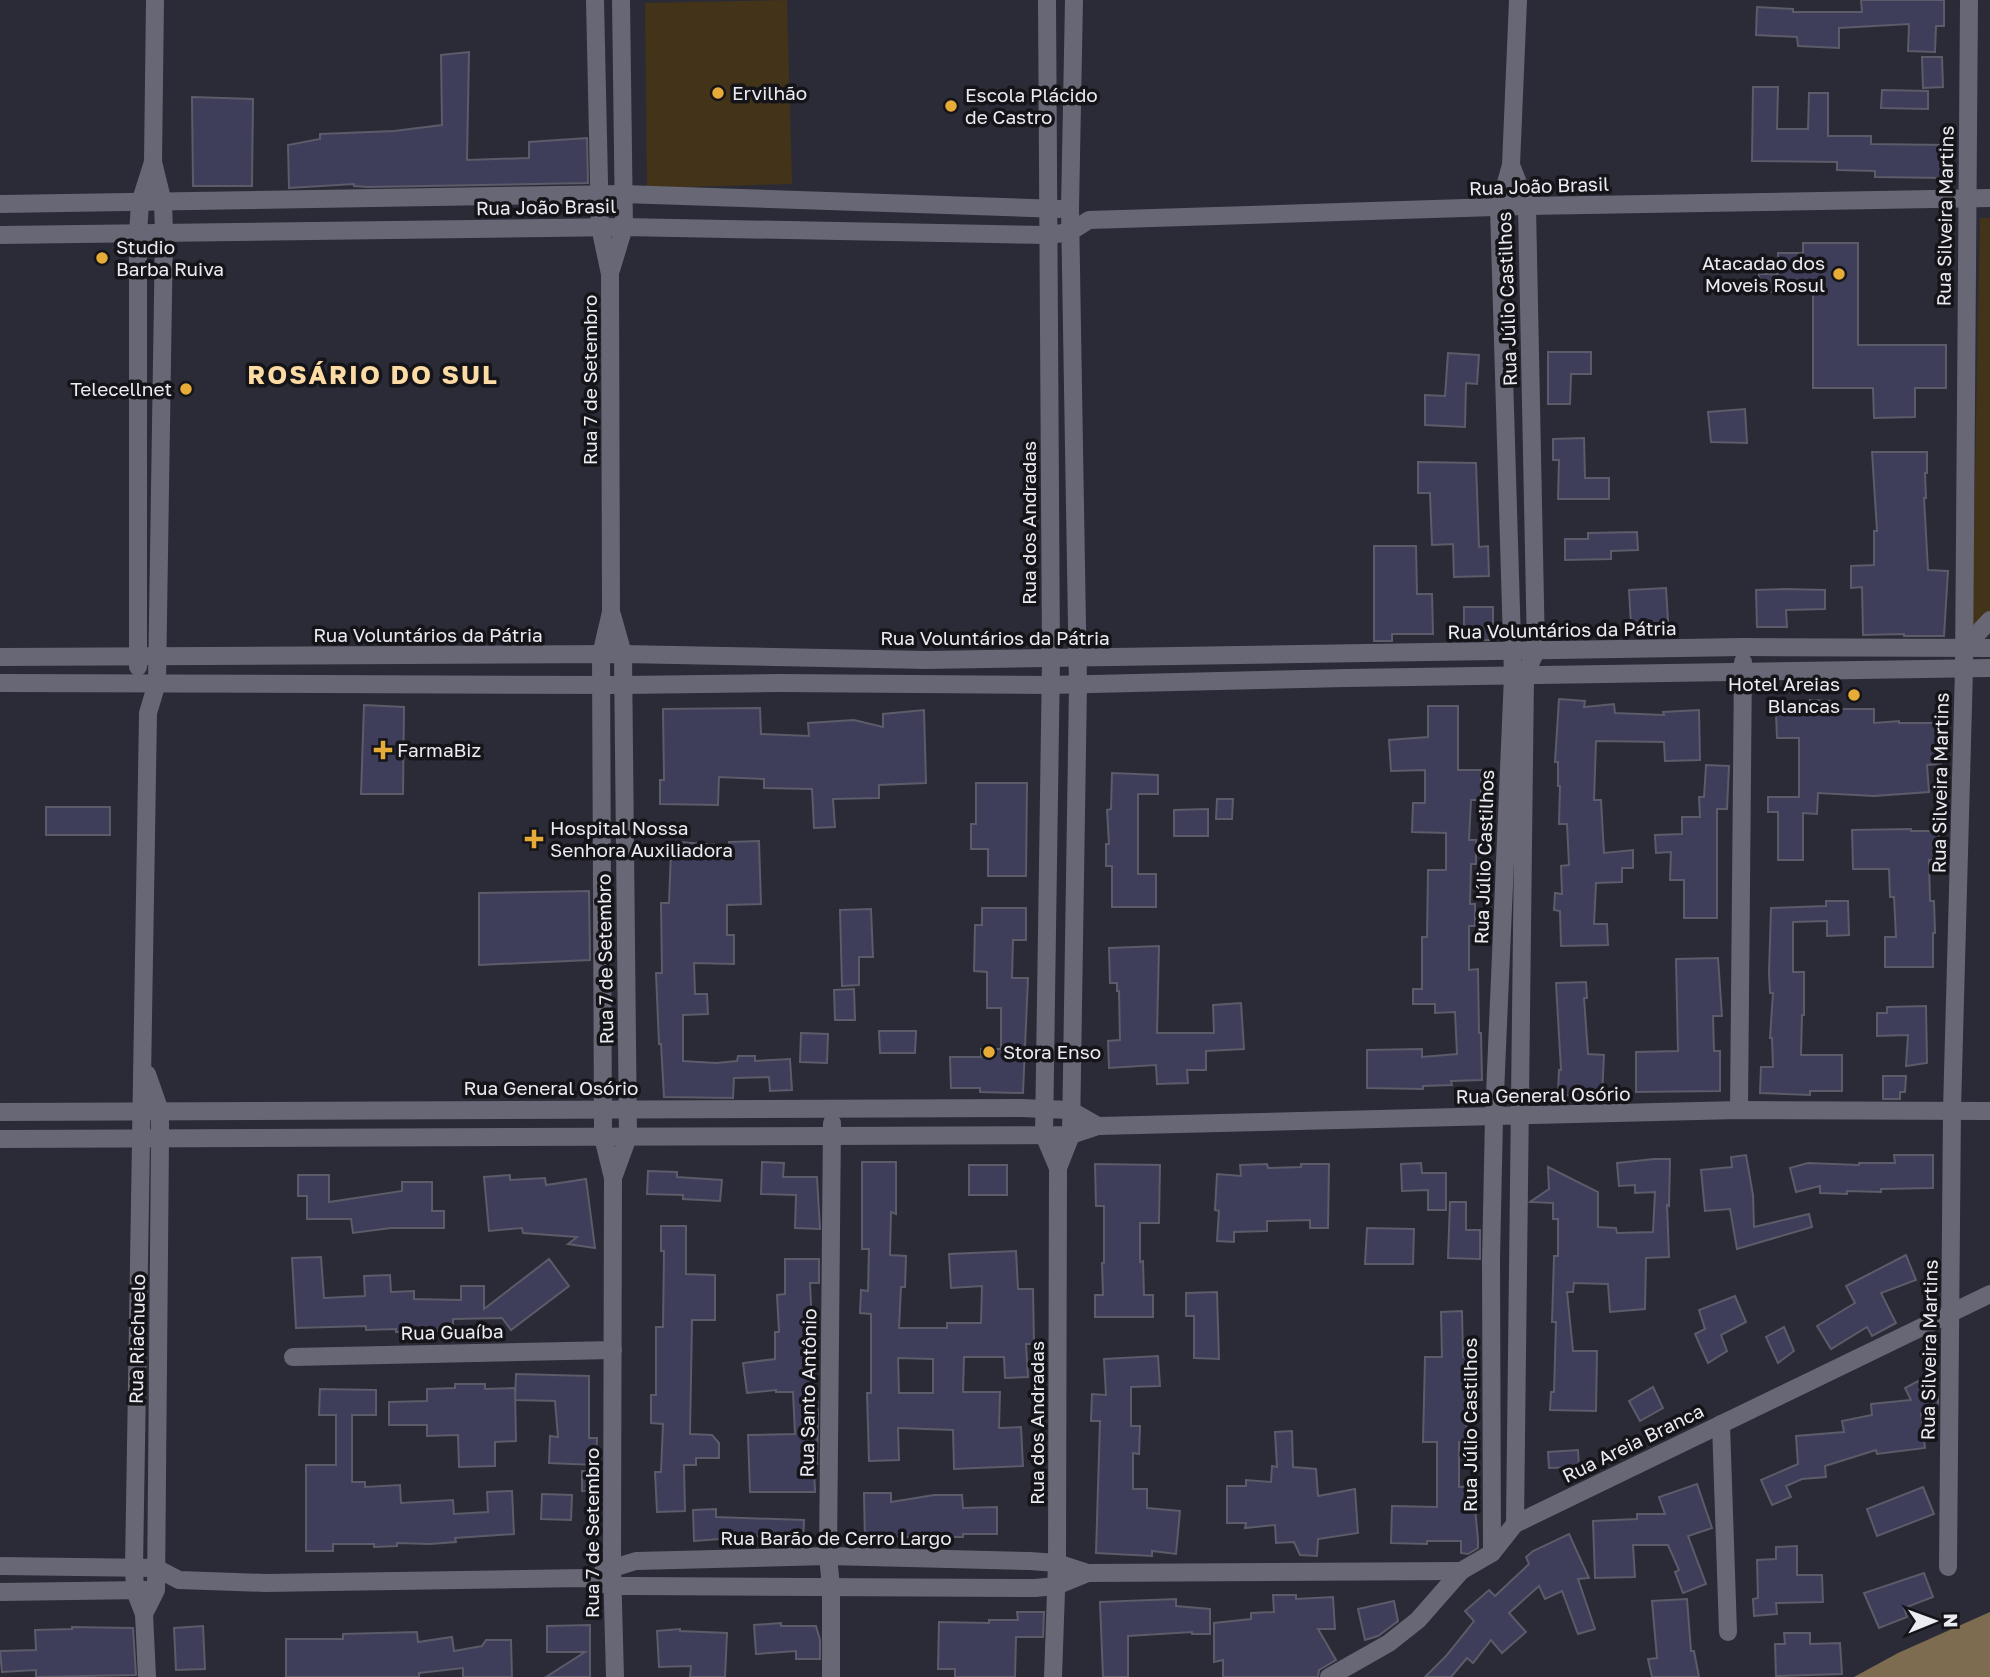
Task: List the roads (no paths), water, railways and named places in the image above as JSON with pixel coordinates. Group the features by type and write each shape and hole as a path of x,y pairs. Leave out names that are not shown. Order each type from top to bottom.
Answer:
{"street":[{"path":"153,162 155,0"},
{"name":"Rua 7 de Setembro","path":"595,0 600,227 610,274 611,612 601,655 601,684 603,1137 613,1178 612,1586 615,1677"},
{"name":"Rua 7 de Setembro","path":"610,274 624,227 621,0"},
{"name":"Rua dos Andradas","path":"1047,0 1051,658 1044,1135 1058,1168"},
{"name":"Rua dos Andradas","path":"1053,1677 1057,1563 1058,1168 1071,1135 1078,685 1070,232 1074,0"},
{"name":"Rua Júlio Castilhos","path":"1515,1524 1519,676 1513,652 1499,208 1511,165 1518,0"},
{"name":"Rua Silveira Martins","path":"1948,1567 1952,1110 1964,669 1969,0"},
{"name":"Rua Riachuelo","path":"148,1677 144,1615 135,1591 134,1567 148,713 157,683 158,657 164,232 163,203 153,162"},
{"name":"Rua Riachuelo","path":"148,713 139,682 137,656 138,234 140,203 153,162"},
{"name":"Rua Júlio Castilhos","path":"1492,1553 1491,1260 1494,1117 1519,676 1536,651 1527,206 1511,165"},
{"name":"Rua João Brasil","path":"0,204 623,194 1070,209 1089,220"},
{"name":"Rua João Brasil","path":"0,235 624,227 1049,235 1070,232 1089,220 1527,206 1990,198"},
{"path":"386,199 388,230"},
{"path":"258,201 258,231"},
{"path":"1049,379 1073,379"},
{"path":"1050,531 1075,528"},
{"name":"Rua 7 de Setembro","path":"611,612 623,654 628,1109 628,1137 613,1178"},
{"path":"1964,648 1990,620"},
{"path":"1739,1110 1743,647"},
{"name":"Rua Voluntários da Pátria","path":"0,657 623,654 905,660 1743,647 1990,648"},
{"path":"1346,654 1347,678"},
{"path":"776,657 777,683"},
{"path":"1183,657 1185,682"},
{"path":"904,684 905,660"},
{"path":"0,683 1078,685 1990,668"},
{"path":"602,872 625,873"},
{"path":"1047,973 1073,973"},
{"name":"Rua Riachuelo","path":"144,1064 160,1111 156,1590 144,1615"},
{"name":"Rua Santo Antônio","path":"831,1677 831,1587 828,1556 833,1109"},
{"name":"Rua General Osório","path":"0,1112 1045,1109 1070,1110 1098,1126"},
{"name":"Rua General Osório","path":"0,1139 1071,1135 1098,1126 1739,1110 1990,1111"},
{"path":"1491,1260 1517,1260"},
{"name":"Rua Areia Branca","path":"1329,1677 1389,1643 1418,1620 1461,1571 1492,1553 1515,1524 1990,1294"},
{"name":"Rua Guaíba","path":"293,1357 613,1350"},
{"path":"1721,1424 1728,1632"},
{"name":"Rua Barão de Cerro Largo","path":"585,1578 612,1566 636,1561 828,1556 1057,1563 1088,1573 1461,1571"},
{"name":"Rua Barão de Cerro Largo","path":"0,1566 156,1568 179,1580"},
{"name":"Rua Barão de Cerro Largo","path":"0,1592 156,1590 179,1580 265,1583 585,1578 612,1586 1035,1588 1056,1586 1088,1573"}],"place":[{"name":"Ervilhão","path":"718,93"},
{"name":"Escola Plácido de Castro","path":"951,106"},
{"name":"Studio Barba Ruiva","path":"102,258"},
{"name":"Atacadao dos Moveis Rosul","path":"1839,274"},
{"name":"Telecellnet","path":"186,389"},
{"name":"Hotel Areias Blancas","path":"1854,695"},
{"name":"FarmaBiz","path":"383,750"},
{"name":"Hospital Nossa Senhora Auxiliadora","path":"534,839"},
{"name":"Stora Enso","path":"989,1052"}],"district":[{"name":"ROSÁRIO DO SUL","path":"373,375"}]}
